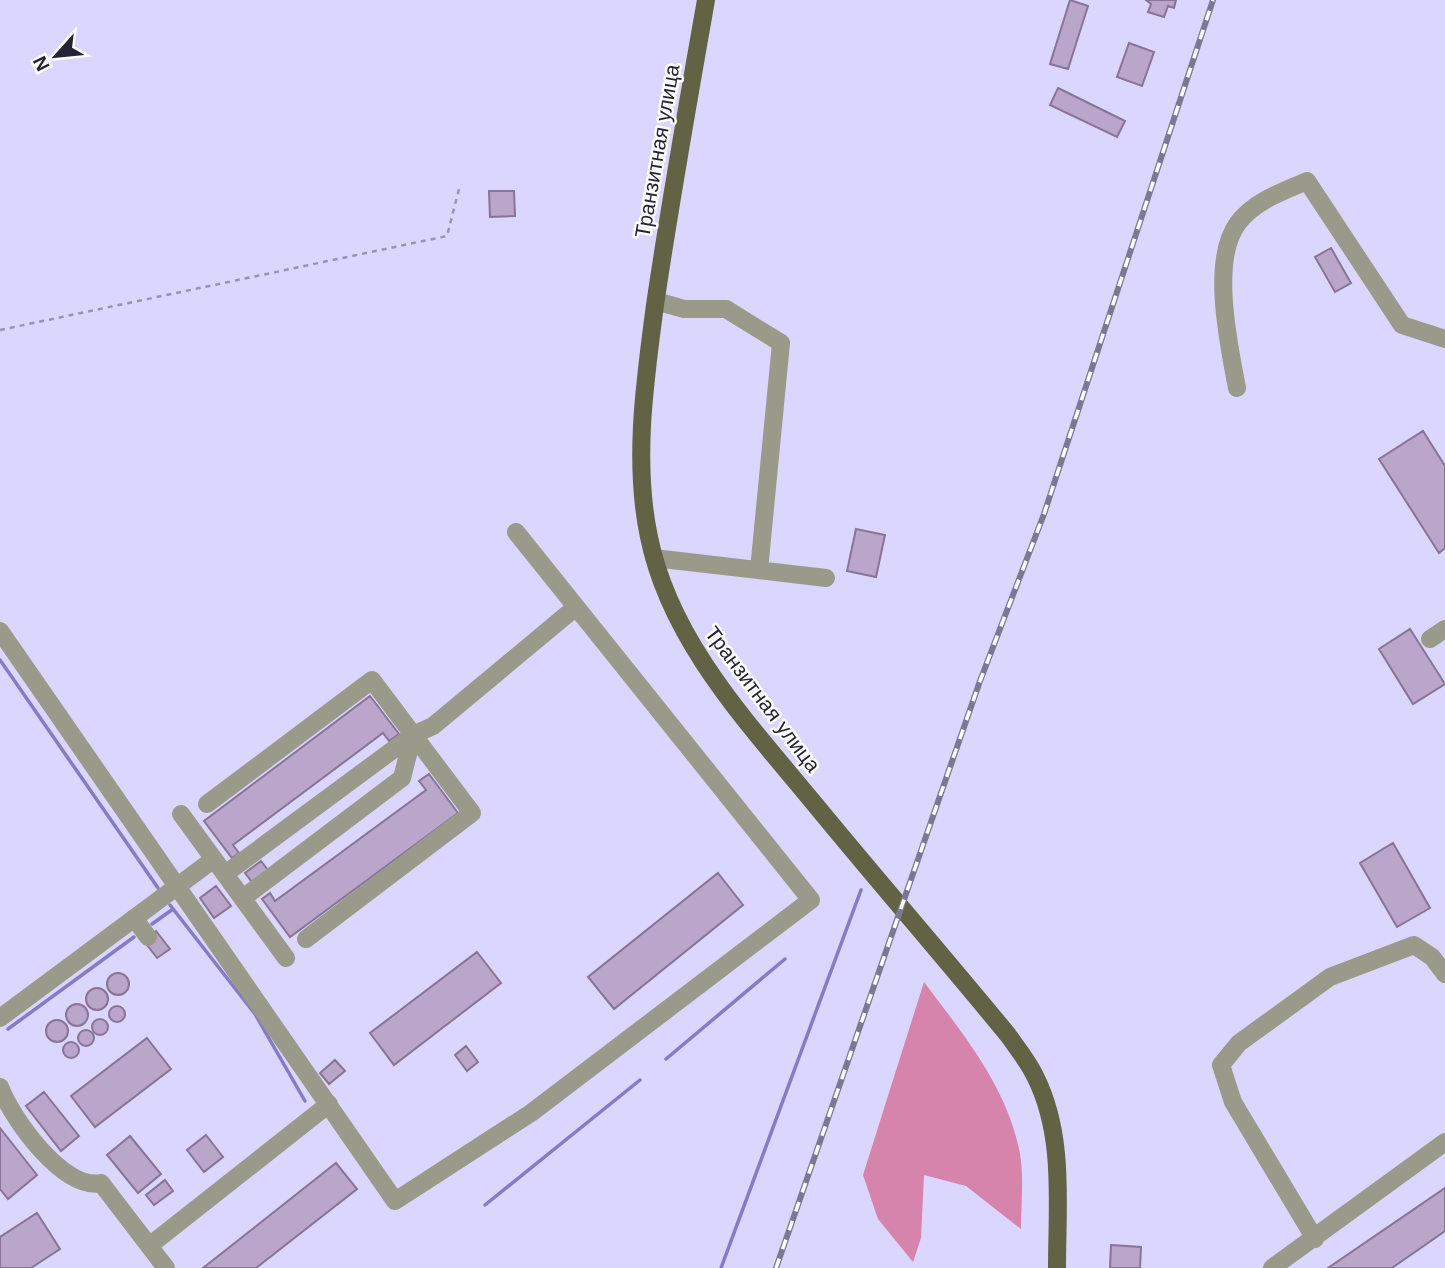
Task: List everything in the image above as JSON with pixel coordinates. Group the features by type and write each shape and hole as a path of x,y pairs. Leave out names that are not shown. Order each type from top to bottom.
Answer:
{"main road":[{"name":"Транзитная улица","path":"706,0 656,301 642,429 641,486 654,558 676,617 698,656 849,845 1008,1035 1035,1075 1050,1114 1058,1165 1057,1268"}],"street":[{"path":"1237,388 1226,324 1225,254 1238,223 1270,197 1307,181 1402,325 1445,338"},
{"path":"656,301 684,309 726,309 781,343 759,570"},
{"path":"0,632 395,1201 531,1113 811,900 516,531"},
{"path":"654,558 826,578"},
{"path":"225,874 414,735 433,726 576,607"},
{"path":"206,804 372,680 472,813 306,939"},
{"path":"243,898 402,778 414,735"},
{"path":"181,814 286,958"},
{"path":"0,1018 214,859"},
{"path":"134,918 148,937"},
{"path":"1315,1239 1233,1102 1221,1065 1239,1043 1330,977 1414,945 1432,957 1445,974"},
{"path":"0,1087 33,1139 64,1174 88,1186 101,1183 166,1268"},
{"path":"149,1246 329,1104"},
{"path":"1272,1268 1445,1142"}],"path":[{"path":"0,330 447,236 459,189"}],"shaded area":[{"path":"924,982 982,1063 1005,1107 1020,1154 1021,1229 966,1186 924,1175 921,1238 913,1262 878,1219 863,1175"}],"building":[{"path":"1070,0 1088,6 1068,69 1050,64"},
{"path":"1146,0 1176,0 1174,8 1168,6 1164,17 1148,12 1151,4"},
{"path":"1129,43 1154,52 1142,86 1117,77"},
{"path":"1058,88 1125,121 1117,137 1050,105"},
{"path":"489,191 514,191 515,216 490,217"},
{"path":"1331,248 1351,283 1335,292 1315,257"},
{"path":"1423,431 1445,466 1445,548 1439,553 1379,459"},
{"path":"856,529 885,535 876,577 847,571"},
{"path":"1410,629 1445,684 1413,704 1379,649"},
{"path":"370,696 399,734 389,741 383,733 233,845 239,853 232,858 204,821"},
{"path":"429,774 458,813 290,937 262,899 270,893 275,901 426,790 419,781"},
{"path":"1393,843 1430,908 1397,927 1360,863"},
{"path":"261,861 268,870 252,882 245,873"},
{"path":"718,873 743,905 614,1009 588,977"},
{"path":"216,886 231,906 214,918 200,898"},
{"path":"156,931 170,949 157,958 144,941"},
{"path":"477,952 501,983 394,1065 370,1033"},
{"path":"118,973 126,976 129,984 126,992 118,995 110,992 107,984 110,976"},
{"path":"97,988 105,991 108,999 105,1007 97,1010 89,1007 86,999 89,991"},
{"path":"77,1004 85,1007 88,1015 85,1023 77,1026 69,1023 66,1015 69,1007"},
{"path":"117,1006 123,1008 123,1020 117,1022 111,1020 109,1014 111,1008"},
{"path":"100,1019 106,1021 106,1033 100,1035 94,1033 92,1027 94,1021"},
{"path":"57,1020 65,1023 68,1031 65,1039 57,1042 49,1039 46,1031 49,1023"},
{"path":"86,1030 92,1032 92,1044 86,1046 80,1044 78,1038 80,1032"},
{"path":"147,1038 171,1069 95,1127 71,1096"},
{"path":"71,1042 77,1044 77,1056 71,1058 65,1056 63,1050 65,1044"},
{"path":"466,1046 478,1062 467,1071 455,1055"},
{"path":"335,1060 345,1071 329,1084 320,1073"},
{"path":"44,1092 79,1136 61,1151 26,1106"},
{"path":"0,1128 37,1175 8,1199 0,1189"},
{"path":"206,1135 223,1157 204,1172 187,1150"},
{"path":"130,1136 161,1174 138,1193 107,1155"},
{"path":"336,1163 357,1189 256,1268 203,1268"},
{"path":"165,1180 173,1191 154,1205 146,1195"},
{"path":"1445,1188 1445,1231 1392,1268 1328,1268"},
{"path":"37,1213 60,1249 31,1268 0,1268 0,1237"},
{"path":"1111,1245 1141,1247 1140,1268 1110,1268"}],"waterway":[{"path":"0,660 158,888"},
{"path":"721,1268 861,890"},
{"path":"170,905 255,1014 305,1101"},
{"path":"152,924 173,909"},
{"path":"8,1029 134,937"},
{"path":"666,1059 785,959"},
{"path":"485,1205 640,1080"}],"railway":[{"path":"776,1268 980,681 1044,514 1213,0"}]}
